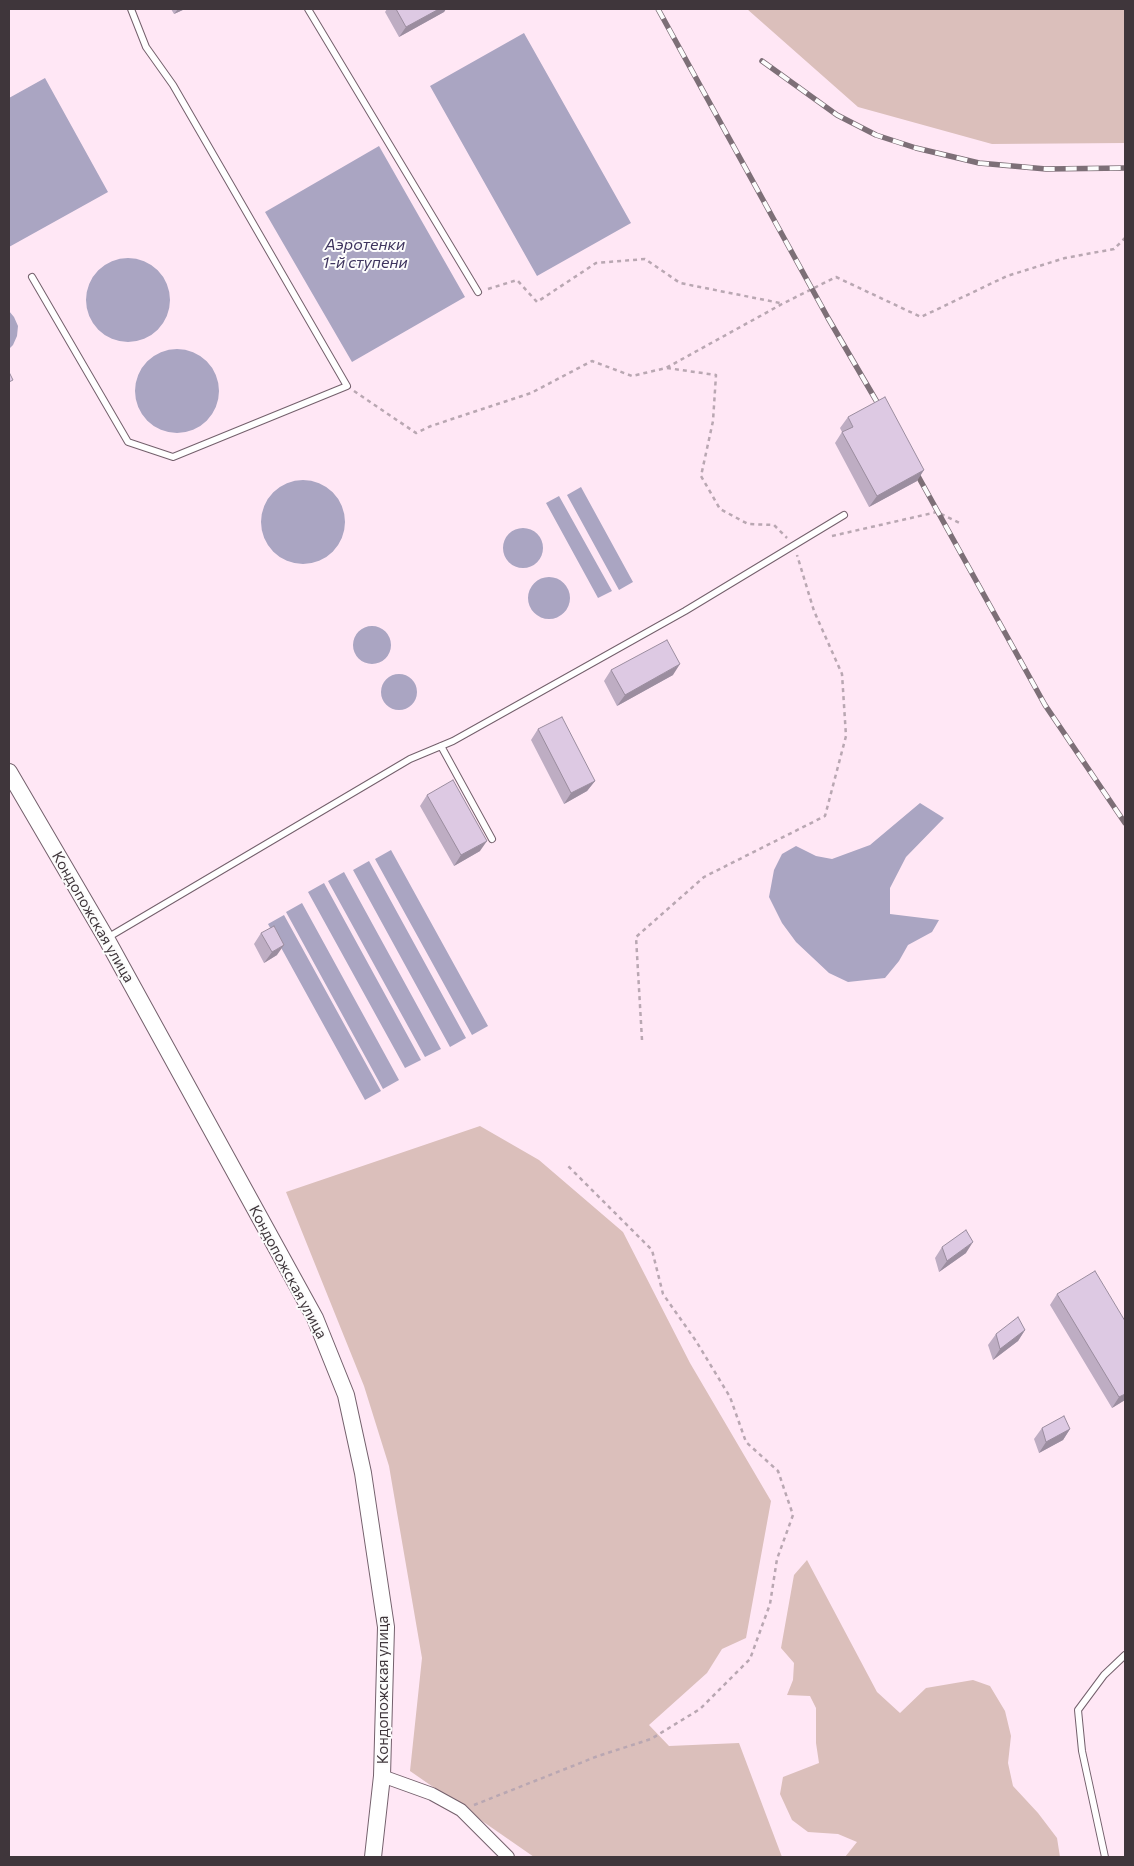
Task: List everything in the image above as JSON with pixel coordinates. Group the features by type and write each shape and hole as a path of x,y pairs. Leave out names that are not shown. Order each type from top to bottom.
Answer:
{"street":[{"name":"Кондопожская улица","path":"9,772 106,938 315,1318 346,1395 363,1473 386,1626 382,1776 373,1857"},
{"path":"382,1776 432,1794 461,1810 508,1857"}],"lane":[{"path":"32,276 128,442 173,457 347,386 173,85 146,46 131,9"},
{"path":"308,9 478,292"},
{"path":"106,938 410,759 441,746 685,611 793,544 844,515"},
{"path":"441,746 492,840"},
{"path":"1105,1857 1082,1751 1078,1710 1104,1675 1125,1655"}],"path":[{"path":"347,386 416,433 431,426 531,393 592,361 632,376 666,368 782,304 836,277 921,317 1007,276 1065,258 1114,249 1125,238"},
{"path":"478,292 517,280 537,302 596,263 645,259 680,283 782,304"},
{"path":"642,1040 636,937 704,877 825,816 846,736 842,674 814,611 793,544 774,525 748,524 720,509 701,476 713,421 716,375 666,368"},
{"path":"832,536 937,512 962,524"},
{"path":"461,1810 598,1756 651,1739 700,1709 750,1659 770,1604 777,1559 793,1515 778,1471 746,1442 730,1397 696,1341 663,1294 652,1250 567,1165"}],"shaded area":[{"path":"747,9 1125,9 1125,143 992,144 858,107"},
{"path":"480,1126 539,1160 623,1232 690,1363 771,1501 746,1638 722,1649 707,1673 649,1725 669,1746 739,1743 782,1857 534,1857 410,1771 422,1658 389,1466 364,1386 286,1192"},
{"path":"807,1560 877,1692 900,1713 926,1688 973,1680 990,1686 1005,1711 1011,1736 1008,1763 1013,1786 1038,1813 1057,1838 1060,1857 845,1857 857,1842 838,1834 808,1832 792,1820 780,1794 783,1777 819,1763 816,1743 816,1708 810,1696 787,1695 793,1680 794,1663 781,1648 794,1575"}],"water":[{"path":"524,33 631,223 537,276 430,86"},
{"path":"45,78 108,192 9,247 9,98"},
{"name":"Аэротенки 1-й ступени","path":"379,146 465,297 352,362 265,212"},
{"path":"128,258 144,261 158,270 167,284 170,300 167,316 158,330 144,339 128,342 112,339 98,330 89,316 86,300 89,284 98,270 112,261"},
{"path":"9,311 18,326 17,336 9,349"},
{"path":"177,349 193,352 207,361 216,375 219,391 216,407 207,421 193,430 177,433 161,430 147,421 138,407 135,391 138,375 147,361 161,352"},
{"path":"303,480 319,483 333,492 342,506 345,522 342,538 333,552 319,561 303,564 287,561 273,552 264,538 261,522 264,506 273,492 287,483"},
{"path":"581,487 633,582 619,590 567,495"},
{"path":"559,496 612,591 598,598 546,503"},
{"path":"519,528 527,528 534,531 540,537 543,548 540,559 534,565 527,568 519,568 512,565 506,559 503,552 503,544 506,537 512,531"},
{"path":"549,577 564,583 570,598 564,613 549,619 534,613 528,598 534,583"},
{"path":"372,626 385,632 391,645 385,658 372,664 359,658 353,645 359,632"},
{"path":"399,674 406,675 412,679 416,685 416,699 412,705 406,709 399,710 392,709 386,705 382,699 381,692 382,685 386,679 392,675"},
{"path":"920,803 944,818 906,857 890,888 890,914 939,920 932,932 908,945 899,961 885,978 848,982 829,973 796,942 782,923 769,897 774,870 782,854 796,846 816,856 832,859 870,845"},
{"path":"391,850 488,1026 472,1035 375,859"},
{"path":"369,861 466,1038 450,1047 353,870"},
{"path":"344,872 441,1049 425,1057 328,881"},
{"path":"324,883 421,1060 405,1068 308,892"},
{"path":"302,903 399,1080 383,1089 286,912"},
{"path":"284,915 381,1091 365,1100 268,924"}],"building":[{"path":"396,9 439,9 406,27"},
{"path":"9,372 13,380 9,382"},
{"path":"885,397 924,470 877,496 842,432 853,427 848,417"},
{"path":"667,640 680,664 625,695 611,670"},
{"path":"562,717 595,781 571,793 538,729"},
{"path":"453,780 487,841 461,855 427,795"},
{"path":"274,926 284,945 272,952 261,933"},
{"path":"966,1230 973,1242 947,1261 942,1247"},
{"path":"1095,1271 1125,1321 1125,1394 1119,1397 1057,1294"},
{"path":"1018,1317 1025,1330 1000,1349 996,1334"},
{"path":"1064,1416 1070,1429 1046,1442 1042,1428"}],"railway":[{"path":"658,9 828,318 884,414"},
{"path":"762,61 837,115 876,135 916,148 979,163 1046,169 1125,168"},
{"path":"913,467 1045,705 1125,823"}]}
